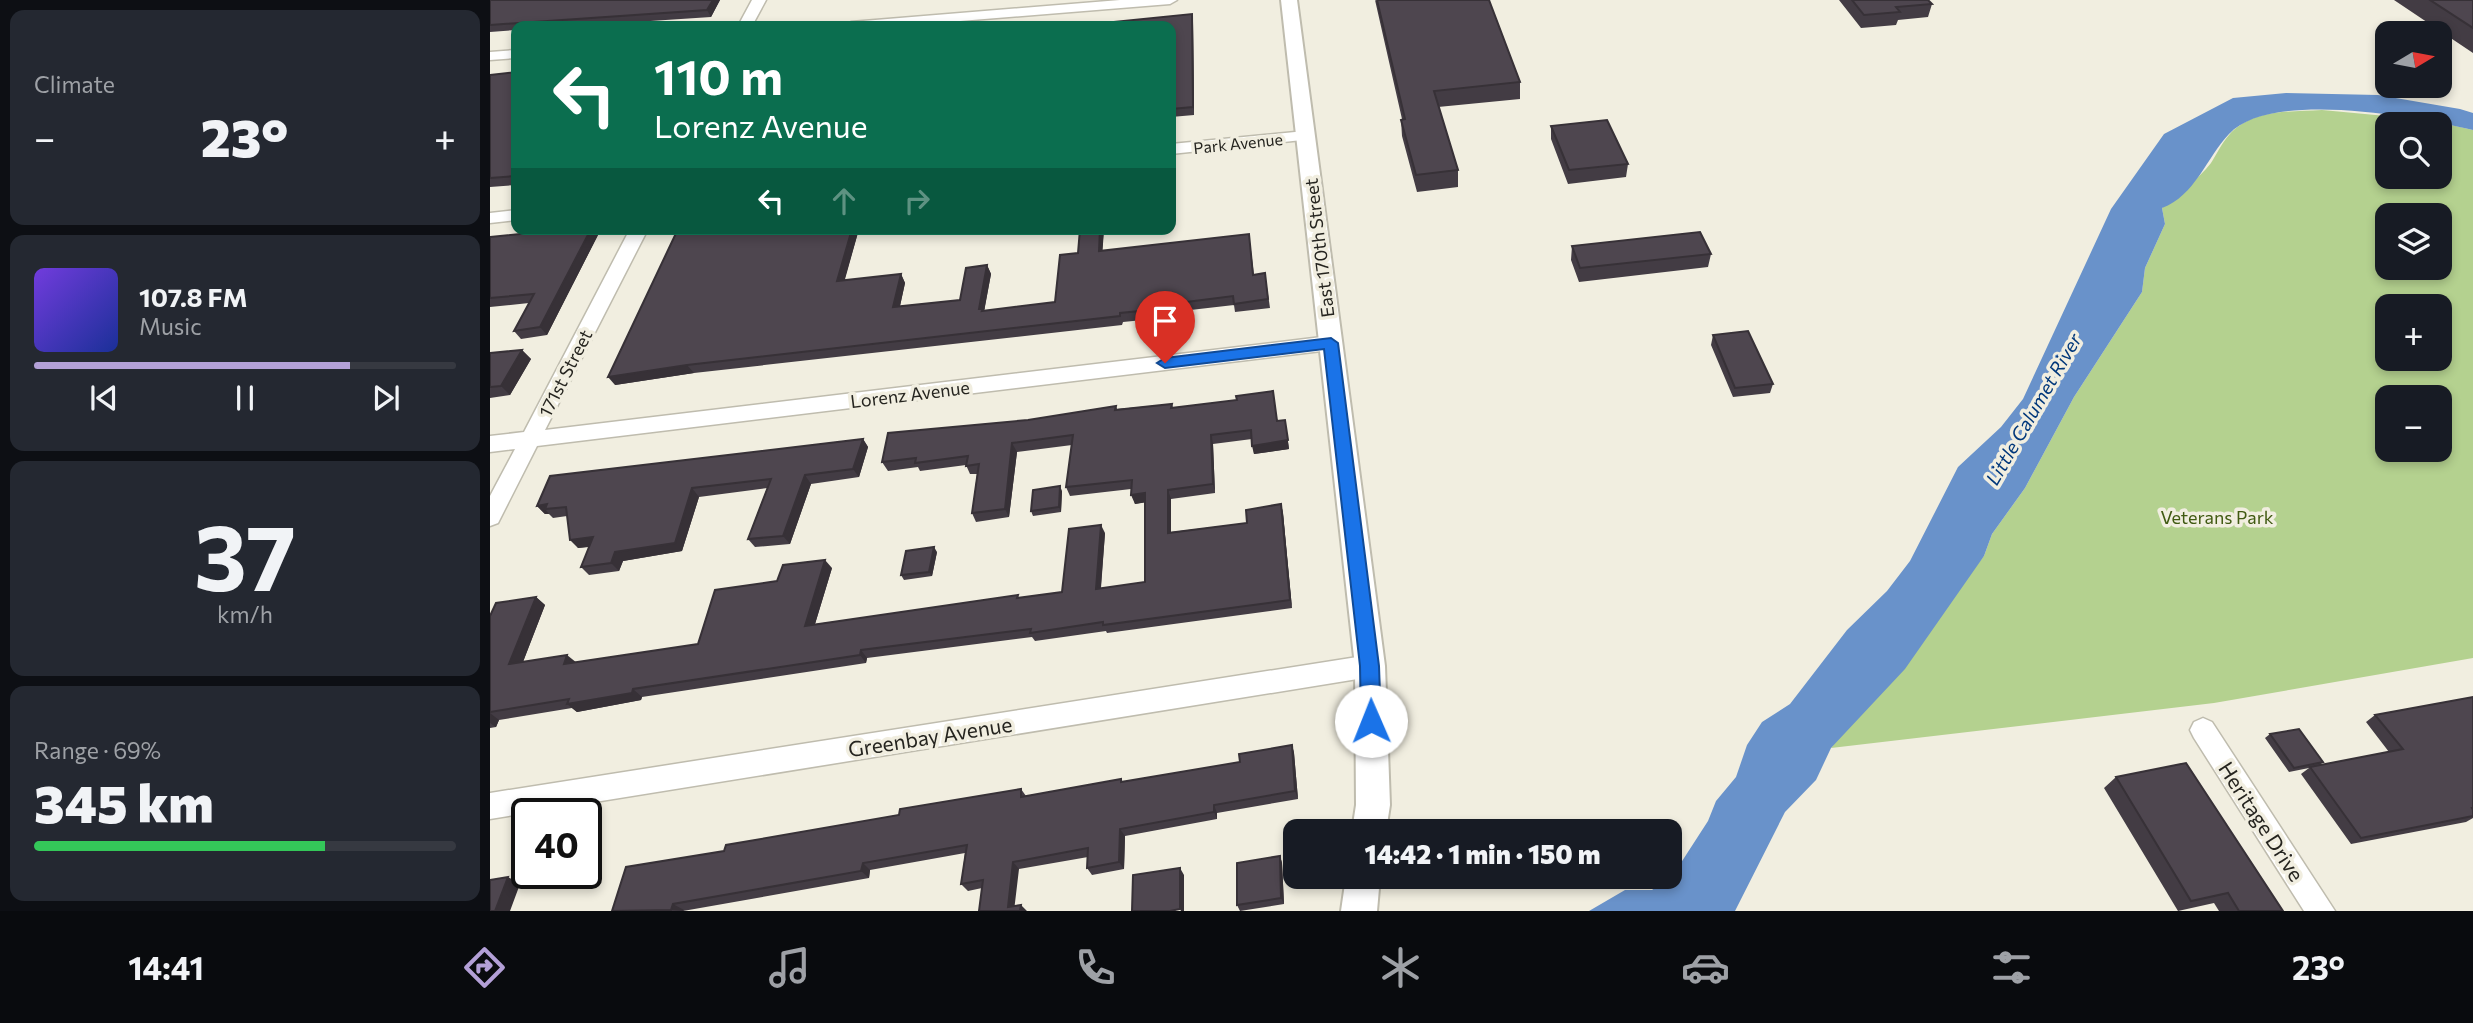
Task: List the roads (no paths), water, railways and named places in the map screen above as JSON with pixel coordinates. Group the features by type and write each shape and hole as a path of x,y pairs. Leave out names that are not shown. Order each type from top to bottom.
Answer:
{"street":[{"path":"748,21 759,0"},
{"path":"912,21 1170,0"},
{"name":"East 170th Street","path":"1289,0 1370,666 1373,805 1371,819"},
{"path":"490,56 511,54"},
{"name":"Park Avenue","path":"1176,149 1305,136"},
{"path":"490,218 511,216"},
{"name":"171st Street","path":"490,517 636,235"},
{"name":"Lorenz Avenue","path":"490,444 1331,343"},
{"name":"Greenbay Avenue","path":"490,806 1370,666"},
{"name":"Heritage Drive","path":"2203,730 2321,911"},
{"path":"1359,911 1362,889"}],"water":[{"name":"Little Calumet River","path":"2286,93 2375,95 2375,98 2396,98 2473,113 2473,130 2452,126 2452,112 2375,113 2310,110 2277,113 2249,120 2229,134 2183,195 2162,208 2165,224 2145,268 2142,292 2074,397 2025,488 1992,534 1984,556 1905,669 1831,748 1816,780 1785,812 1735,911 1589,911 1625,890 1682,889 1682,861 1708,821 1716,801 1736,777 1747,745 1762,722 1790,704 1847,630 1887,591 1910,561 1958,467 2001,427 2023,399 2111,209 2164,134 2233,98"}],"park label":[{"name":"Veterans Park","path":"2217,517"}]}
